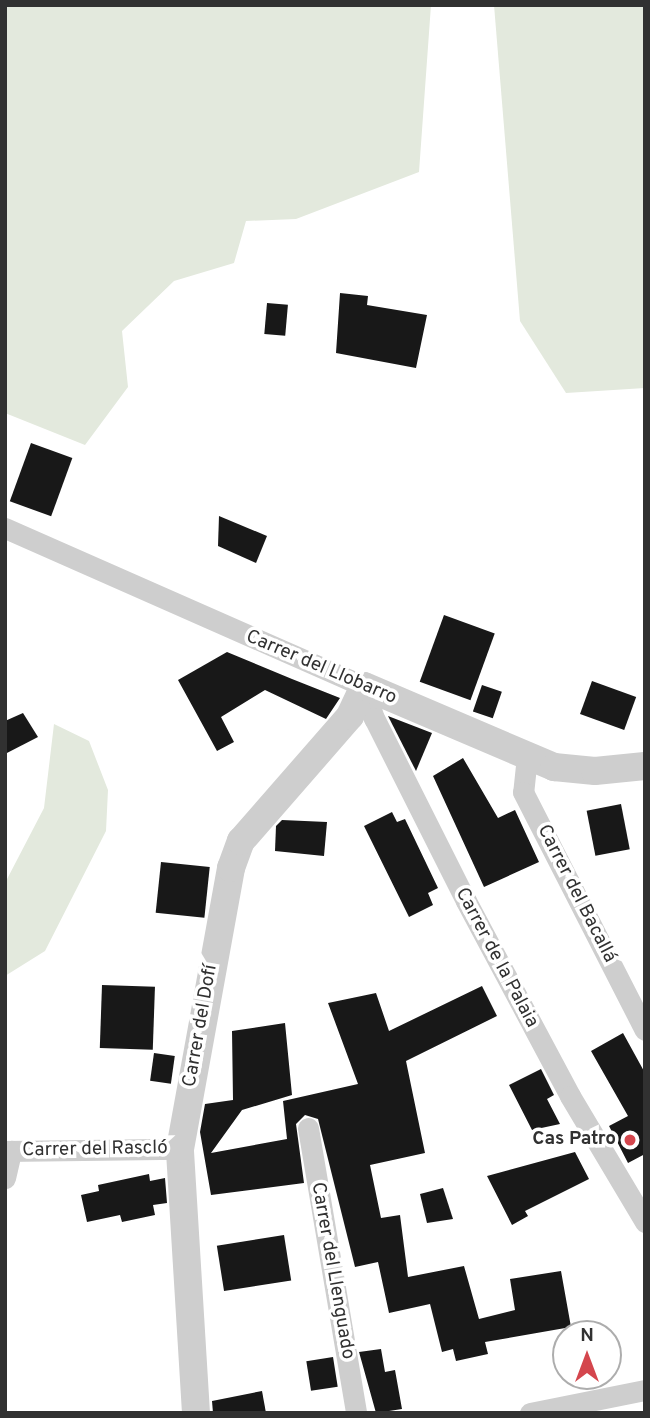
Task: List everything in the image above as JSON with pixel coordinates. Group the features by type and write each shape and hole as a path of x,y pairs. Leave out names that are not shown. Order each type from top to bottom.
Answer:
{"street":[{"name":"Carrer del Llobarro","path":"5,528 554,767 581,770 645,766"},
{"name":"Carrer del Dofí","path":"196,1413 180,1149 235,851 350,716 365,686"},
{"name":"Carrer de la Palaia","path":"365,686 374,718 466,901 570,1096 645,1222"},
{"name":"Carrer del Bacallá","path":"527,756 523,792 645,1030"},
{"name":"Carrer del Llenguado","path":"308,1128 356,1413"},
{"name":"Carrer del Rascló","path":"5,1178 8,1151 180,1149"},
{"path":"538,1412 645,1390"}],"shaded area":[{"path":"5,5 431,5 419,172 296,219 246,221 234,263 174,281 122,331 128,387 85,445 5,413"},
{"path":"494,5 645,5 645,388 566,393 520,321"},
{"path":"54,724 89,741 108,790 106,831 45,951 5,976 5,883 44,808"}],"building":[{"path":"340,293 368,296 367,305 427,315 416,368 336,353"},
{"path":"267,303 288,305 285,336 264,334"},
{"path":"31,443 72,458 51,516 10,501"},
{"path":"219,516 267,536 256,563 218,546"},
{"path":"444,615 495,633 470,700 420,682"},
{"path":"227,652 340,698 326,719 265,690 221,717 234,742 217,751 178,680"},
{"path":"592,681 636,697 624,730 580,714"},
{"path":"482,685 502,692 493,718 473,711"},
{"path":"23,713 38,737 5,754 5,721"},
{"path":"388,716 432,733 416,771"},
{"path":"463,758 498,818 515,810 539,862 484,887 433,776"},
{"path":"621,804 630,849 595,856 587,811"},
{"path":"392,812 397,822 405,819 438,888 428,893 433,905 409,917 364,826"},
{"path":"282,820 327,822 324,856 275,851 276,826"},
{"path":"161,862 210,867 204,918 156,913"},
{"path":"102,985 155,987 153,1050 100,1048"},
{"path":"482,986 497,1016 406,1061 425,1153 370,1165 381,1218 400,1215 408,1277 464,1266 479,1319 515,1310 510,1279 561,1271 570,1320 552,1320 552,1330 485,1342 488,1354 456,1361 453,1349 442,1352 430,1304 389,1313 378,1262 355,1267 318,1119 305,1115 296,1124 304,1183 211,1195 200,1132 205,1104 233,1100 232,1031 285,1023 292,1095 242,1110 211,1153 287,1139 283,1101 358,1084 328,1003 376,993 389,1031"},
{"path":"623,1033 645,1073 645,1154 628,1163 609,1126 628,1116 591,1051"},
{"path":"154,1053 175,1056 171,1084 150,1081"},
{"path":"541,1069 554,1095 547,1099 560,1124 532,1130 509,1085"},
{"path":"575,1152 589,1179 525,1211 528,1216 512,1225 487,1176"},
{"path":"149,1174 150,1181 165,1178 167,1203 153,1205 155,1215 122,1222 120,1215 87,1222 81,1195 99,1191 98,1185"},
{"path":"443,1188 453,1219 427,1223 420,1194"},
{"path":"284,1235 291,1280 224,1291 217,1246"},
{"path":"381,1349 385,1372 395,1370 402,1409 376,1413 359,1352"},
{"path":"333,1357 338,1387 311,1391 306,1361"},
{"path":"262,1391 266,1413 213,1413 212,1401"}],"place":[{"name":"Cas Patro","path":"630,1140"}]}
